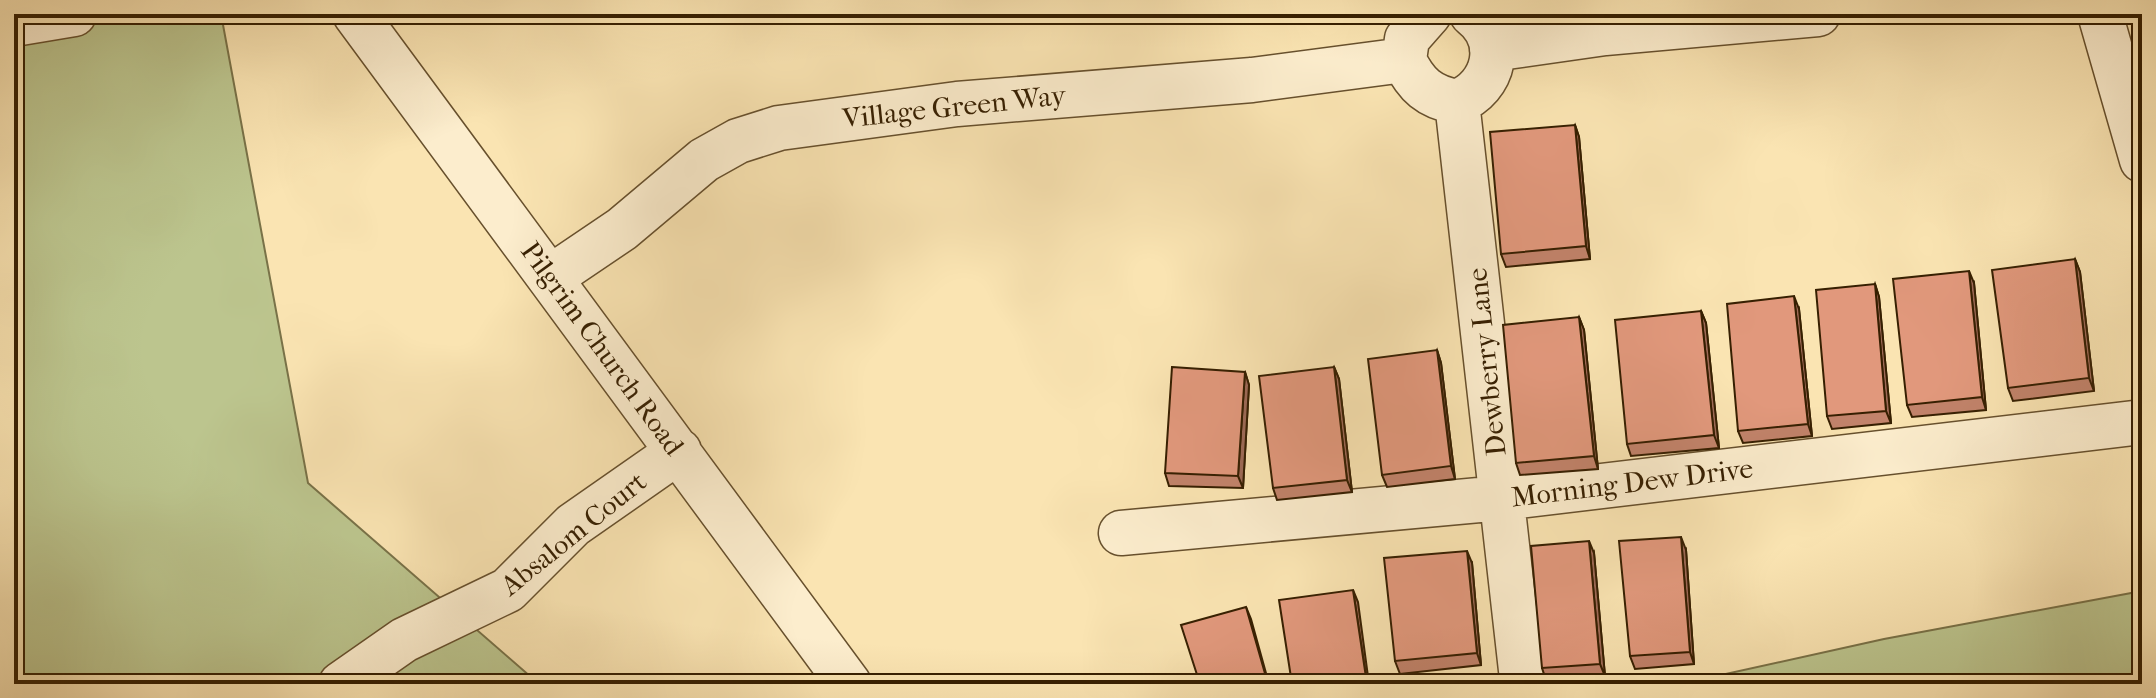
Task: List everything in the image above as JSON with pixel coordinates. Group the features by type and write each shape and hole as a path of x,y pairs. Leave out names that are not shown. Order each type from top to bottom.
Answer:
{"street":[{"path":"14,24 74,14"},
{"name":"Pilgrim Church Road","path":"355,14 849,684"},
{"path":"1429,14 1407,39 1404,60 1419,86 1428,93 1457,102 1471,96 1484,83 1492,64 1482,31 1605,33 1818,14"},
{"path":"2100,14 2142,160"},
{"name":"Village Green Way","path":"551,277 622,229 704,160 738,141 779,128 957,104 1252,80 1404,60"},
{"name":"Dewberry Lane","path":"1457,102 1521,670"},
{"name":"Morning Dew Drive","path":"1121,533 1501,498 2142,422"},
{"name":"Absalom Court","path":"341,684 404,640 508,590 573,525 679,451"}],"green space":[{"path":"14,14 221,14 308,483 539,684 14,684"},
{"path":"2142,591 2142,684 1480,684 1703,679 1884,639"}],"building":[{"path":"1575,125 1586,246 1501,254 1490,132"},
{"path":"2075,259 2089,378 2008,388 1992,270"},
{"path":"1969,271 1982,397 1907,405 1893,279"},
{"path":"1875,284 1886,411 1827,416 1816,290"},
{"path":"1794,296 1808,424 1738,431 1727,304"},
{"path":"1701,311 1714,435 1627,444 1615,320"},
{"path":"1579,317 1594,456 1516,463 1503,325"},
{"path":"1437,350 1451,466 1382,475 1368,359"},
{"path":"1172,367 1245,372 1238,476 1165,473"},
{"path":"1334,367 1347,480 1273,488 1259,376"},
{"path":"1681,537 1690,652 1630,656 1619,541"},
{"path":"1589,541 1600,664 1542,668 1531,546"},
{"path":"1467,551 1477,653 1395,661 1384,558"},
{"path":"1353,590 1367,684 1292,684 1279,600"},
{"path":"1246,607 1268,684 1200,684 1181,625"}]}
